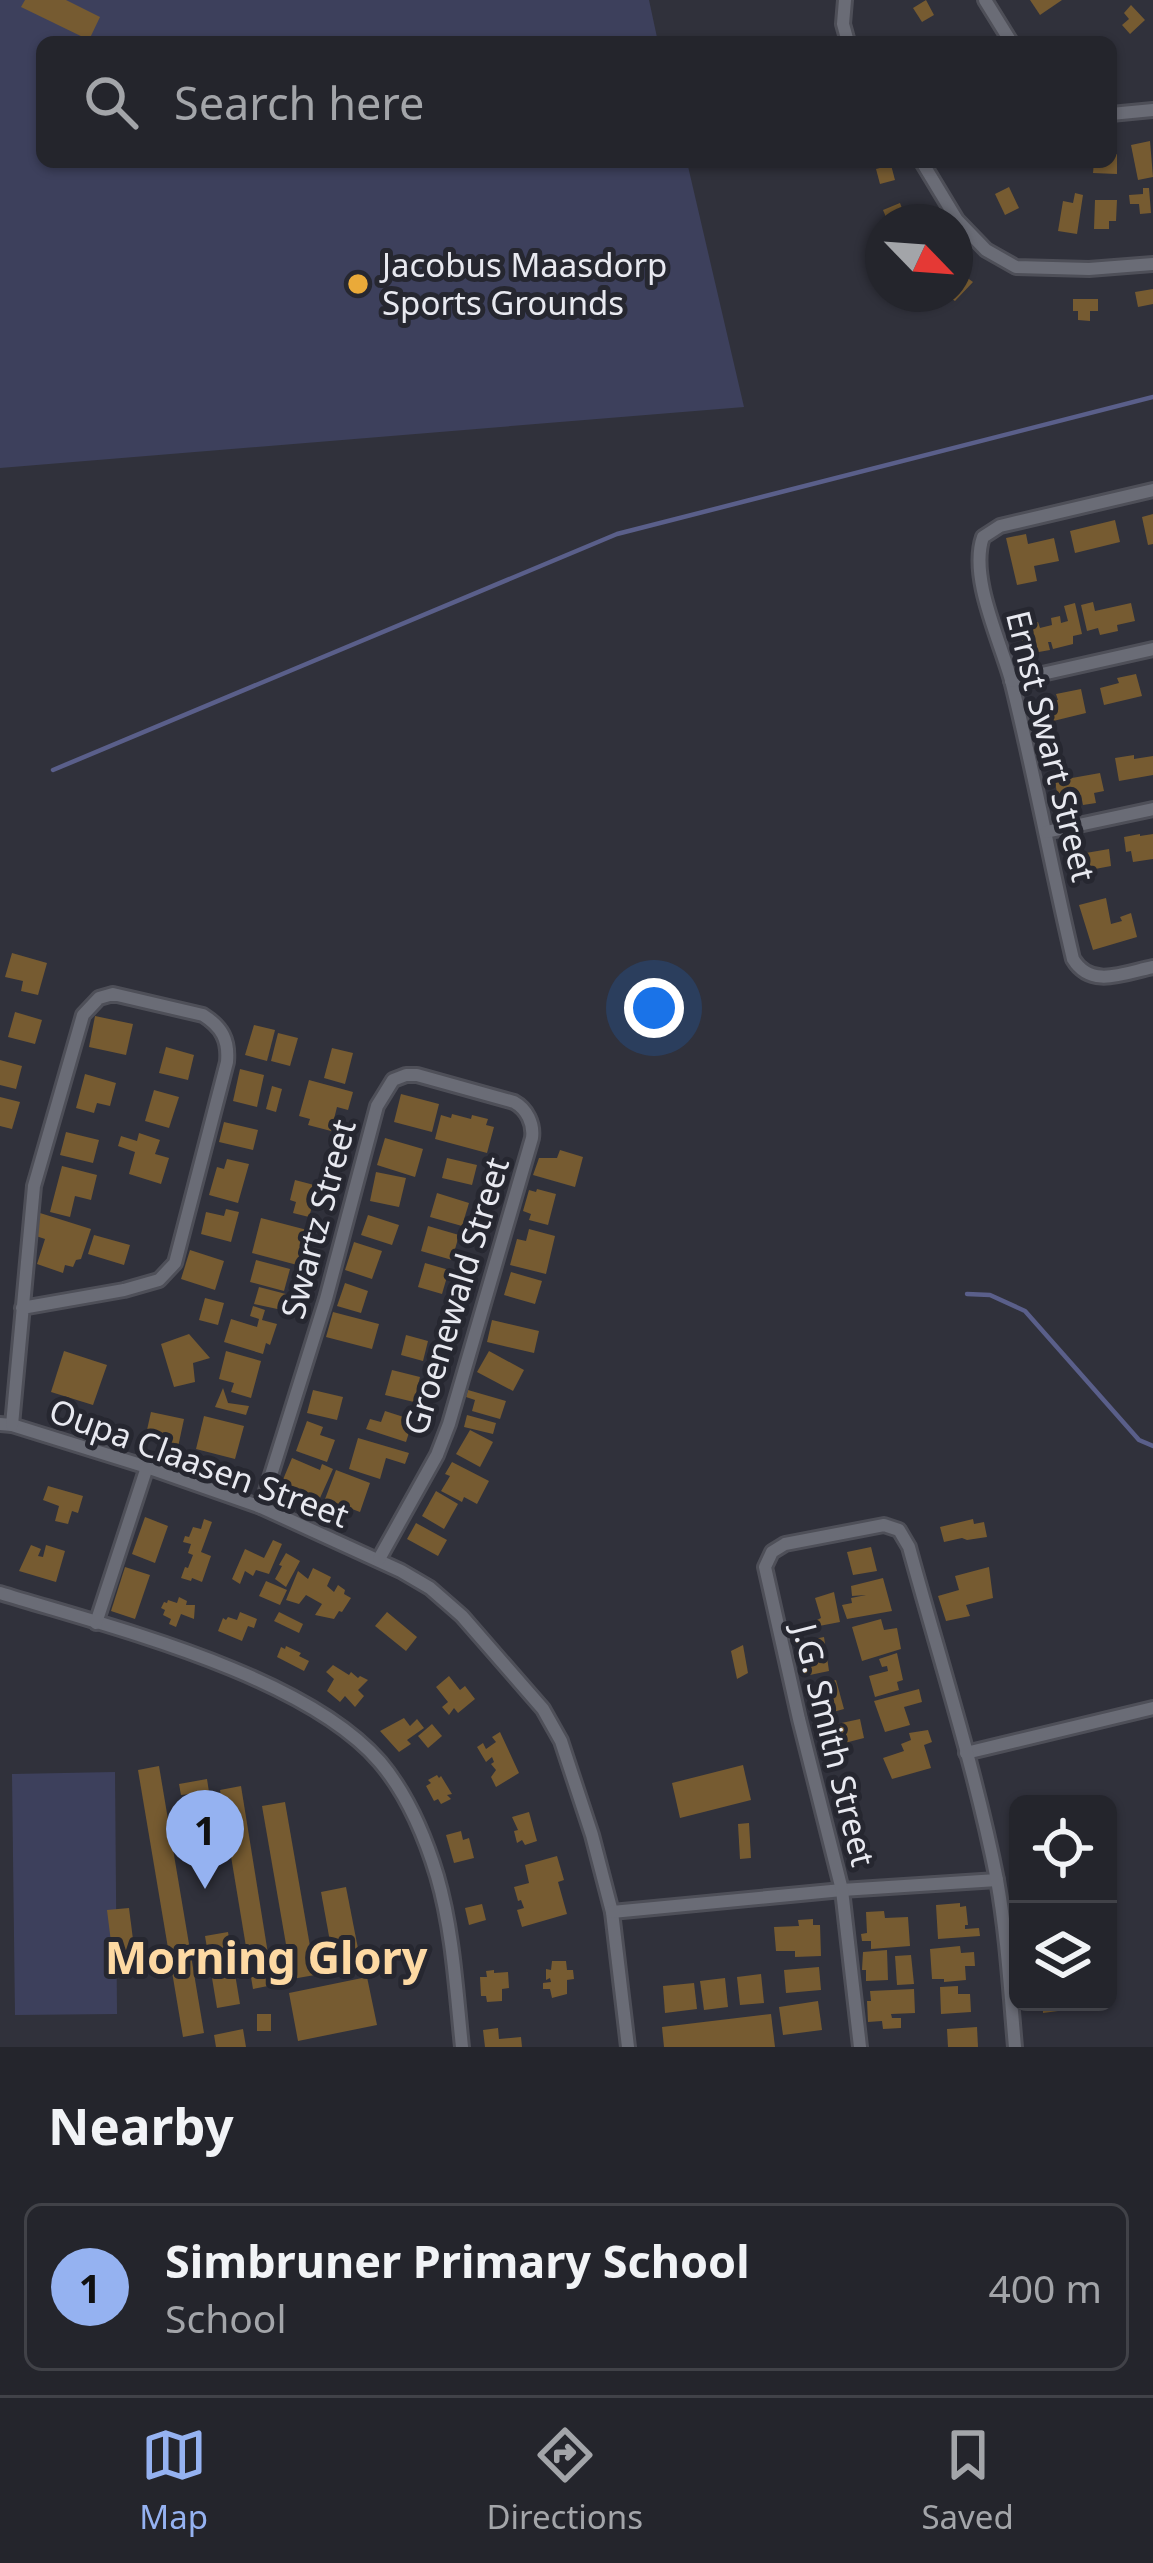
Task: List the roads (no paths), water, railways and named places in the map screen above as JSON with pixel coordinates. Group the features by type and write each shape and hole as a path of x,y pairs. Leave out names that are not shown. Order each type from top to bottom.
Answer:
{"street":[{"path":"985,0 1007,36"},
{"path":"843,1 846,36"},
{"path":"1117,113 1153,110"},
{"path":"926,168 957,220 986,250 1016,267 1153,264"},
{"name":"Ernst Swart Street","path":"1153,490 1000,526 982,537 978,556 1073,959 1083,973 1102,978 1153,967"},
{"path":"1011,681 1153,649"},
{"path":"1046,832 1153,809"},
{"path":"6,1424 34,1186 83,1015 99,998 113,994 203,1016 216,1024 227,1043 227,1062 175,1263 159,1280 22,1308"},
{"name":"Swartz Street","path":"261,1507 326,1299 368,1132 386,1087 393,1080 417,1075 500,1096 524,1109"},
{"name":"Groenewald Street","path":"379,1559 436,1455 455,1404 532,1138 524,1109"},
{"name":"Oupa Claasen Street","path":"6,1424 261,1507 379,1559 430,1588 461,1616 543,1708 561,1741 612,1912 628,2047"},
{"path":"96,1623 147,1467"},
{"name":"J.G. Smith Street","path":"860,2047 842,1890 765,1567 772,1552 784,1544 862,1528 899,1530 908,1542 966,1754"},
{"path":"0,1593 191,1654 280,1691 353,1736 400,1791 437,1876 448,1920 462,2047"},
{"path":"1016,2047 997,1880 966,1754 1153,1708"},
{"path":"612,1912 997,1880"}],"waterway":[{"path":"53,770 617,534 1153,397"},
{"path":"967,1294 990,1295 1025,1311 1139,1440 1153,1446"}],"place":[{"name":"Jacobus Maasdorp Sports Grounds","path":"358,284"},
{"name":"Simbruner Primary School","path":"205,1889"}],"district":[{"name":"Morning Glory","path":"266,1958"}]}
